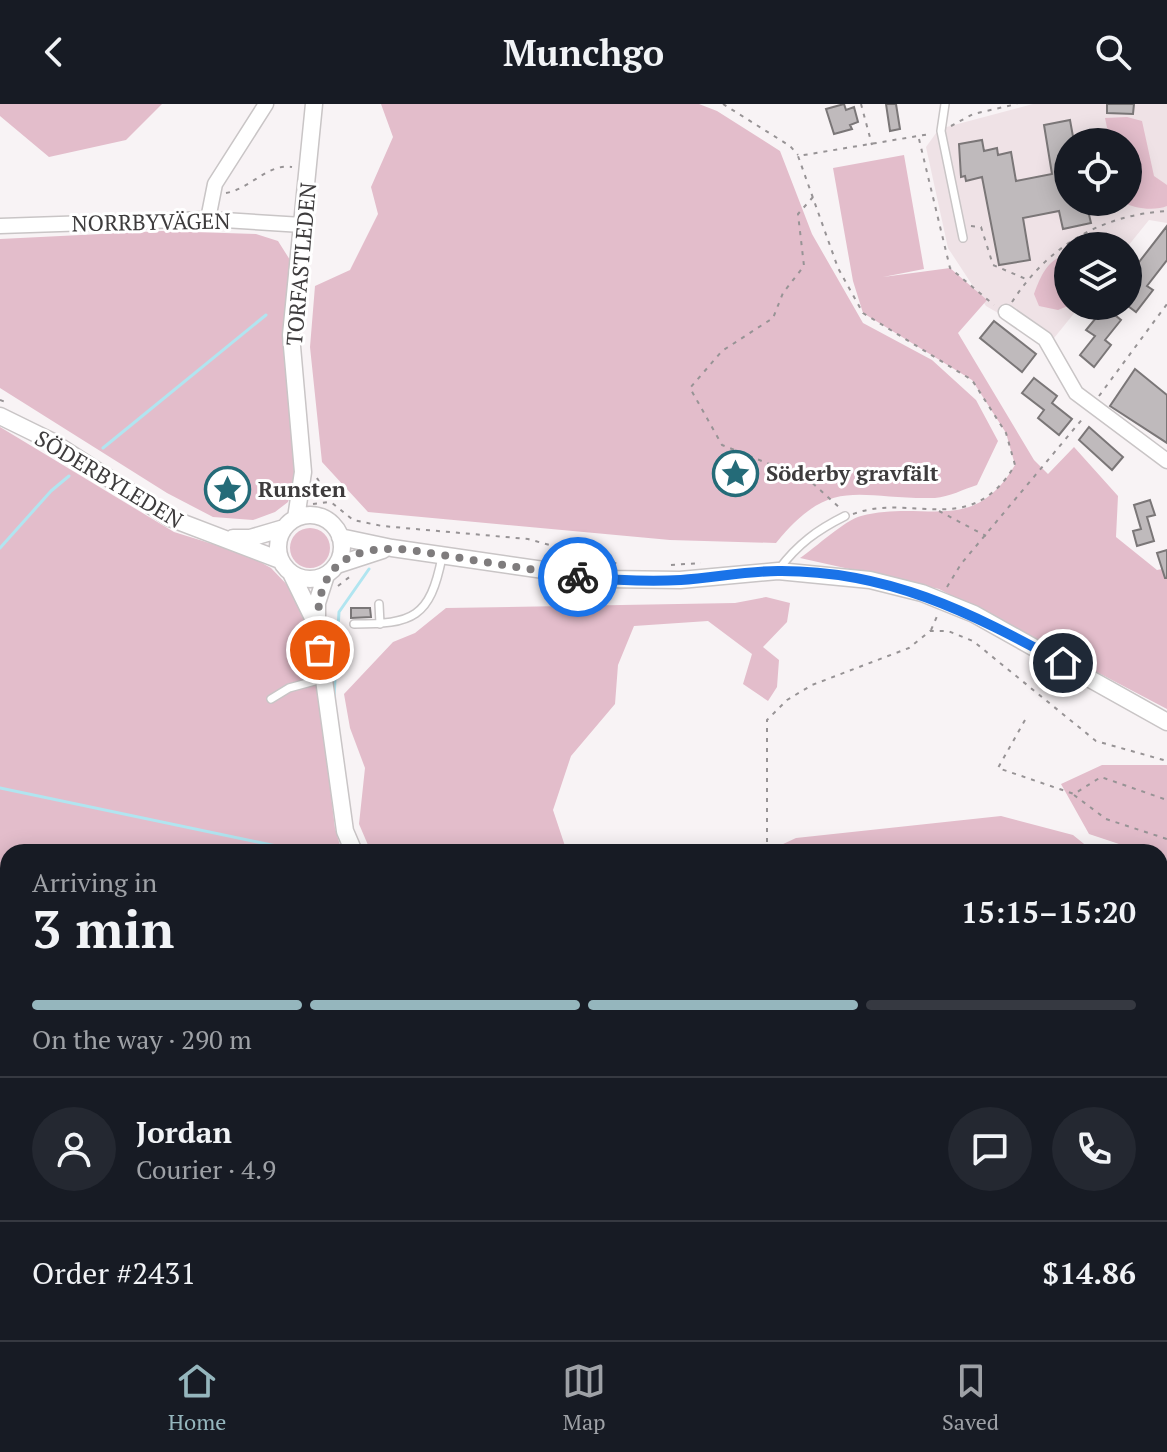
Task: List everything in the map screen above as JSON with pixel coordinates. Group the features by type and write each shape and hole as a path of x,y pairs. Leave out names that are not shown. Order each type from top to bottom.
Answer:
{"street":[{"path":"208,219 215,184 266,104"},
{"name":"TORFASTLEDEN","path":"308,512 308,470 291,335 314,104"},
{"name":"NORRBYVÄGEN","path":"0,226 208,219 302,225"},
{"path":"1006,312 1045,339 1076,393 1166,465"},
{"name":"SÖDERBYLEDEN","path":"0,416 51,441 170,518 286,567"},
{"path":"317,629 286,567 278,543 308,512 329,521 350,545 392,548 606,579 680,580 778,571 870,580 922,593 974,614 1167,722"},
{"name":"SÖDERBYLEDEN","path":"220,538 250,538 308,512"},
{"path":"332,577 341,556 350,545"},
{"path":"350,545 317,603 317,629 345,831 351,844"},
{"path":"286,567 305,579 332,577"}],"lane":[{"path":"945,104 941,131 963,238"},
{"path":"778,571 795,548 819,529 845,516"},
{"path":"354,624 404,620 426,604 437,580 442,555"},
{"path":"379,604 380,624"},
{"path":"271,699 289,688 324,679"}],"path":[{"path":"723,104 790,146 798,156 813,197 838,268 863,313 972,380 1006,433 1015,465 1000,489 970,504 938,510 871,507 845,516 809,480 722,445 694,401 690,388 692,381 722,351 773,318 783,293 804,266 797,219 802,207 813,197"},
{"path":"861,104 872,145"},
{"path":"798,156 919,138 941,131 973,114 1017,104"},
{"path":"919,138 950,268 1006,312 1027,279 1059,248 1097,226 1139,213 1167,211"},
{"path":"213,195 232,192 285,166 309,169"},
{"path":"961,225 981,227 993,265 1027,279"},
{"path":"947,588 961,564 1091,407 1167,304"},
{"path":"0,400 18,408"},
{"path":"308,470 308,512 382,526 528,539 621,565"},
{"path":"938,510 987,536"},
{"path":"332,577 352,575 350,545 353,520"},
{"path":"658,566 713,562"},
{"path":"767,844 767,720 787,700 812,685 909,648 930,631 940,610"},
{"path":"930,631 948,631 973,641 1096,741 1167,761"},
{"path":"1025,720 998,768 1074,794 1106,819 1167,839"},
{"path":"1074,794 1101,777 1167,800"}],"shaded area":[{"path":"0,104 162,104 126,140 49,157 0,116"},
{"path":"381,104 699,104 717,111 780,151 812,234 863,323 932,360 976,400 998,441 977,485 935,498 848,495 831,499 796,521 776,543 670,540 368,512 322,462 310,347 315,286 350,270 378,214 371,187 393,137"},
{"path":"1033,104 1167,104 1167,223 1149,220 1139,232 1054,232 1054,320 1069,320 1050,343 986,306 948,248 926,147 939,129"},
{"path":"1127,117 1142,121 1154,176 1167,185 1167,206 1142,208 1142,128 1107,128 1105,118"},
{"path":"904,155 924,269 883,277 950,268 987,300 958,333 1034,460 1048,474 1074,447 1118,496 1116,537 1157,570 1167,568 1167,709 939,589 800,558 839,528 861,516 885,512 947,511 982,501 999,487 1015,465 1006,433 972,380 863,313 853,281 833,168"},
{"path":"162,231 256,234 278,241 290,260 286,362 295,483 288,502 275,512 253,520 213,517 167,493 0,388 0,239"},
{"path":"1054,261 1054,309 1039,306 1034,294"},
{"path":"0,427 174,532 248,555 271,568 292,590 311,631 335,828 340,844 0,844"},
{"path":"310,528 324,534 330,548 324,562 310,568 296,562 290,548 296,534"},
{"path":"766,597 790,603 787,622 763,647 779,660 777,687 768,701 743,684 752,654 708,621 634,626 618,665 615,704 571,756 553,810 564,844 368,844 359,824 365,768 350,728 344,694 393,642 415,633 446,608 735,603"},
{"path":"1102,765 1167,765 1167,844 1119,844 1089,834 1061,784"},
{"path":"1001,816 1073,835 1084,844 783,844 796,838"}],"building":[{"path":"844,104 846,110 854,107 858,122 850,125 852,129 834,134 826,109"},
{"path":"886,104 896,104 900,129 890,131"},
{"path":"1107,104 1134,104 1133,114 1107,113"},
{"path":"1070,120 1071,128 1054,128 1054,212 1023,218 1030,260 999,265 982,177 966,181 965,176 961,177 959,144 982,140 984,151 997,148 998,155 1011,152 1016,181 1052,174 1044,125"},
{"path":"1060,216 1089,216 1091,223 1063,229"},
{"path":"1167,226 1167,260 1147,286 1153,290 1142,304 1142,258"},
{"path":"1094,320 1121,320 1105,340 1111,345 1094,367 1080,355 1095,336 1086,330"},
{"path":"994,321 1036,354 1022,372 980,338"},
{"path":"1135,369 1167,395 1167,443 1110,406"},
{"path":"1034,378 1057,396 1052,403 1072,419 1059,435 1038,418 1044,410 1022,393"},
{"path":"1089,427 1123,457 1112,470 1079,440"},
{"path":"1150,500 1155,515 1147,517 1154,541 1137,546 1133,531 1141,529 1134,505"},
{"path":"1167,550 1167,578 1165,578 1157,553"},
{"path":"351,608 370,608 371,617 351,618"}],"waterway":[{"path":"103,448 266,315"},
{"path":"0,548 51,491 69,476"},
{"path":"334,697 339,612 369,569"},
{"path":"0,788 267,844"}],"way so far":[{"path":"320,650 317,603 326,575 337,565 369,553 392,548 411,550 578,577"}],"place":[{"name":"Söderby gravfält","path":"735,473"},
{"name":"Runsten","path":"227,489"}],"route":[{"path":"578,577 680,580 778,571 870,580 922,593 974,614 1063,663"}]}
